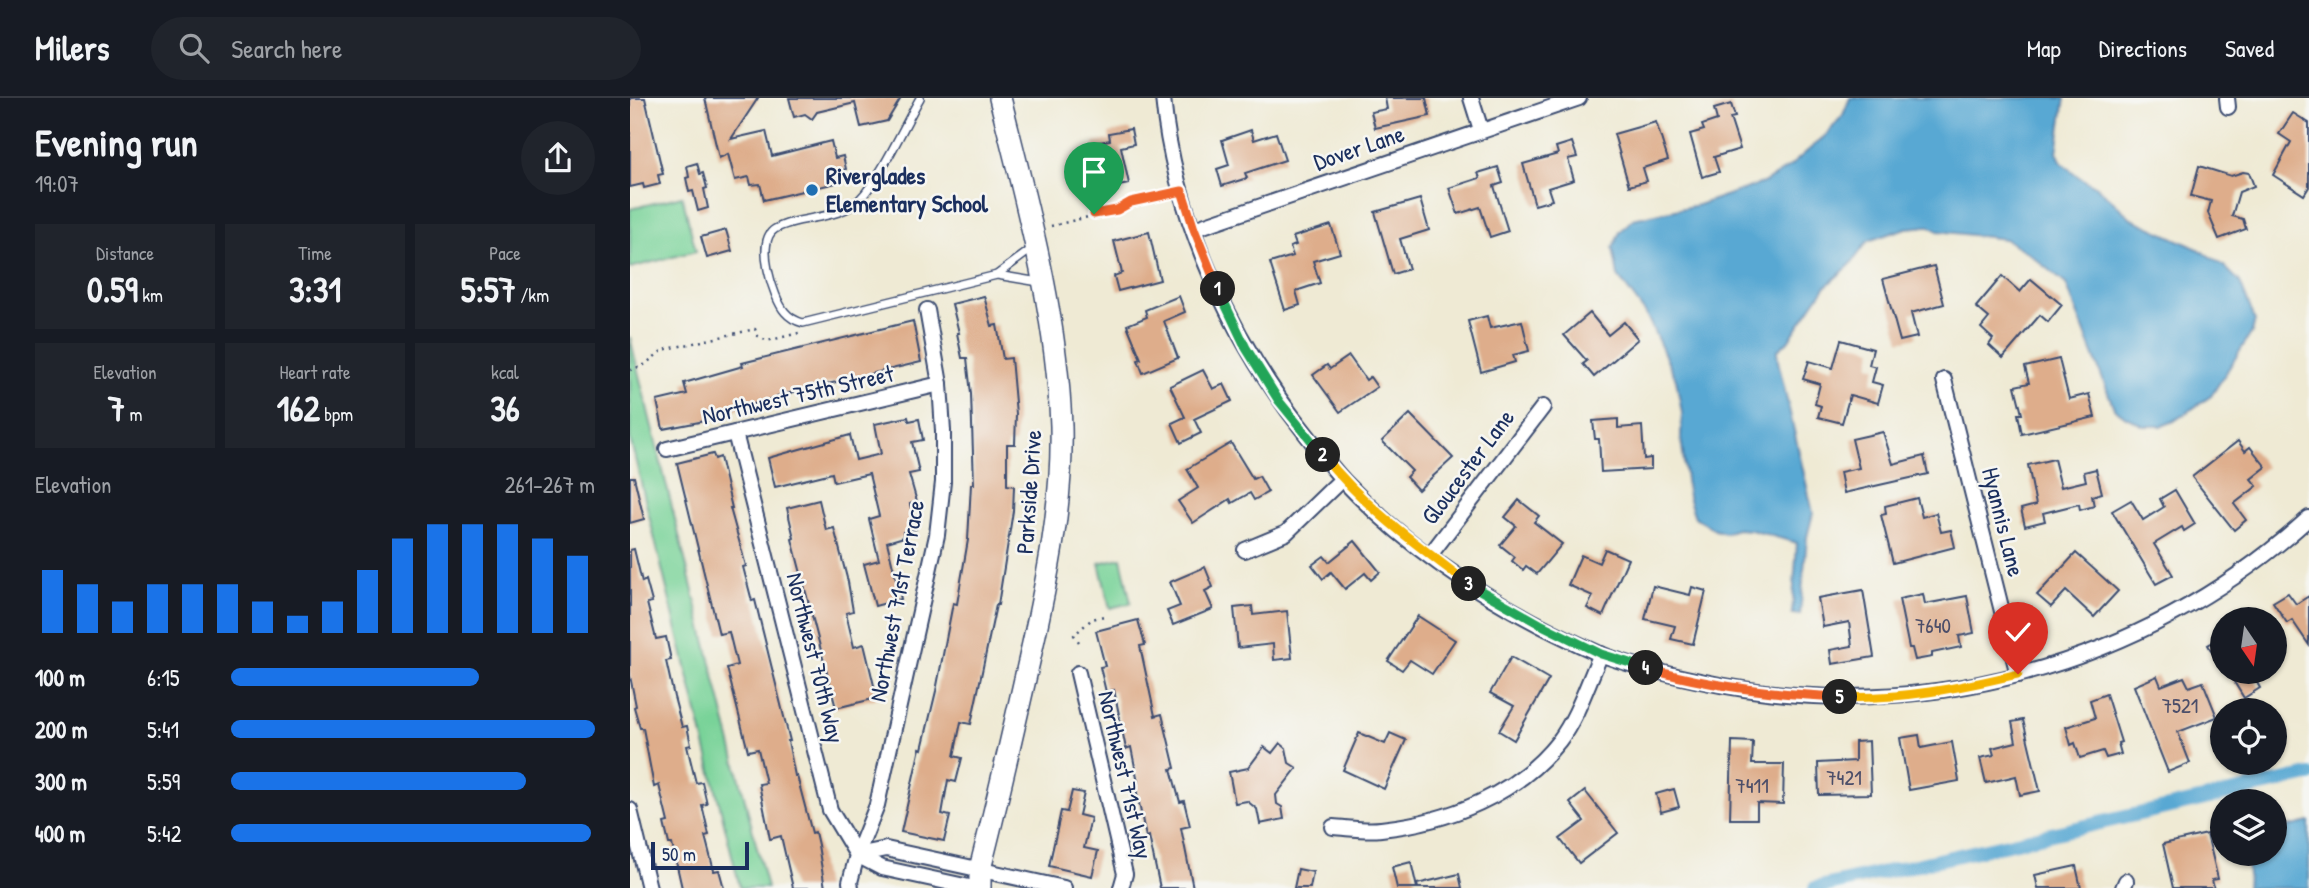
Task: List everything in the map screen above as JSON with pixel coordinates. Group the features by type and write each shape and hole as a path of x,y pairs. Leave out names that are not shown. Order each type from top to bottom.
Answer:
{"street":[{"name":"Parkside Drive","path":"978,882 1051,563 1061,427 1045,284 1000,98"},
{"path":"1164,98 1177,176 1194,229 1246,348 1279,401 1342,479 1390,524 1479,592 1601,654 1667,674 1732,688 1803,696 1855,698 1917,694 1969,686 2068,662 2120,642 2222,586 2285,540 2309,518"},
{"path":"1471,98 1481,130"},
{"name":"Dover Lane","path":"1194,229 1579,98"},
{"name":"Northwest 71st Terrace","path":"857,855 877,806 937,535 943,482 940,384 927,310"},
{"name":"Hyannis Lane","path":"1944,380 2018,674"},
{"name":"Northwest 75th Street","path":"667,449 940,384"},
{"name":"Gloucester Lane","path":"1430,555 1543,407"},
{"name":"Northwest 70th Way","path":"735,433 830,810 857,855"},
{"path":"1245,550 1286,533 1342,479"},
{"path":"1333,827 1379,830 1415,823 1483,802 1511,786 1539,763 1560,739 1601,654"},
{"name":"Northwest 71st Way","path":"1077,673 1125,874 1121,888"},
{"path":"630,810 649,888"},
{"path":"857,855 886,849 906,853 978,882"},
{"path":"901,872 906,853"},
{"path":"857,855 882,868 901,872 978,882 1062,888"},
{"path":"851,888 857,855"}],"lane":[{"path":"920,98 871,185 859,200 846,209 774,230 766,240 766,255 774,295 786,313 803,323 997,275 1022,277 1045,284"},
{"path":"997,275 1037,244"}],"path":[{"path":"1051,226 1117,210 1131,202 1182,191"},
{"path":"630,370 644,365 663,350 755,330 758,336 767,341 805,332"},
{"path":"1079,642 1074,635 1092,619 1104,616"}],"green space":[{"path":"682,196 696,251 630,268 630,209"},
{"path":"630,337 767,888 740,888 630,438"},
{"path":"1121,558 1131,603 1110,608 1099,563"}],"water":[{"path":"1850,98 2065,98 2057,152 2062,163 2097,187 2132,219 2198,249 2224,266 2240,282 2255,320 2252,332 2211,396 2174,421 2162,426 2144,426 2114,408 2066,284 2027,252 2005,239 1938,231 1929,226 1906,228 1868,241 1850,265 1825,287 1788,341 1777,351 1813,513 1807,537 1800,615 1792,614 1797,543 1751,530 1737,529 1725,533 1695,517 1688,497 1681,436 1682,413 1676,379 1646,314 1618,276 1613,248 1620,232 1633,219 1698,205 1763,183 1789,167 1826,135 1843,115"},
{"path":"2309,822 2309,888 2247,888 2247,866 2287,866 2287,827"}],"building":[{"path":"630,98 645,98 663,174 658,175 660,184 644,188 643,184 630,187"},
{"path":"705,98 758,98 731,139 766,131 772,156 831,141 835,158 843,156 846,169 834,173 836,183 764,200 760,184 751,185 749,177 735,180 728,154 719,158"},
{"path":"789,98 901,98 887,121 861,127 855,103 817,112 812,119 805,114 794,117"},
{"path":"1385,98 1426,98 1430,116 1375,128 1371,112 1387,109"},
{"path":"1731,104 1735,117 1730,118 1740,149 1714,157 1719,172 1702,177 1690,134 1704,130 1702,125 1717,120 1714,109"},
{"path":"2293,113 2309,123 2309,187 2304,195 2273,175 2291,142 2279,134"},
{"path":"1656,122 1668,160 1643,168 1647,181 1629,186 1614,134"},
{"path":"1131,129 1134,144 1121,147 1129,184 1093,191 1090,178 1101,176 1094,143 1110,140 1109,133"},
{"path":"1251,130 1254,140 1276,133 1285,160 1245,173 1247,178 1222,186 1217,169 1229,165 1222,140"},
{"path":"1572,142 1577,157 1568,159 1574,180 1548,188 1552,200 1535,205 1523,164 1558,154 1556,147"},
{"path":"697,163 707,188 704,189 708,208 698,211 693,191 689,192 686,178 689,177 687,166"},
{"path":"2199,166 2231,176 2249,173 2254,186 2239,192 2232,216 2243,219 2246,229 2219,239 2208,213 2211,201 2191,196"},
{"path":"1498,167 1503,183 1494,186 1508,231 1490,237 1480,207 1458,214 1449,188 1480,178 1478,173"},
{"path":"1420,199 1429,230 1400,239 1409,269 1393,274 1375,212"},
{"path":"1331,225 1340,253 1313,261 1320,283 1296,291 1300,305 1285,310 1270,263 1293,256 1290,247 1296,245 1293,237"},
{"path":"726,230 732,251 707,258 701,237"},
{"path":"1149,232 1160,280 1118,291 1114,276 1122,273 1114,241"},
{"path":"1934,266 1944,304 1911,313 1917,337 1900,341 1883,279"},
{"path":"2002,276 2020,292 2031,279 2062,305 2048,322 2040,315 2003,358 1989,345 1993,339 1981,328 1989,318 1976,307"},
{"path":"984,296 992,326 997,325 1003,359 1011,358 1016,414 1015,444 1007,444 1007,485 1014,486 1013,511 998,605 971,724 961,722 954,756 962,758 956,782 948,780 942,814 950,816 944,841 901,832 936,691 953,603 957,604 968,540 971,484 974,484 967,358 962,358 952,304"},
{"path":"1179,296 1185,312 1164,321 1178,358 1143,373 1138,360 1141,359 1127,325 1147,317 1145,310"},
{"path":"1590,313 1608,335 1624,322 1638,339 1594,377 1583,364 1587,361 1564,335"},
{"path":"1487,316 1490,328 1522,321 1529,351 1513,355 1515,362 1481,372 1468,321"},
{"path":"913,321 921,362 777,396 718,413 720,418 663,429 657,401 687,394 684,383 743,366 742,363"},
{"path":"1841,340 1873,349 1869,365 1876,367 1872,382 1883,385 1878,403 1850,395 1842,423 1818,417 1821,406 1815,404 1820,384 1803,379 1809,361 1833,368"},
{"path":"1349,356 1366,380 1370,377 1377,387 1340,412 1313,375 1327,365 1330,369"},
{"path":"2059,359 2069,399 2089,394 2095,417 2022,434 2018,414 2022,414 2015,386 2029,383 2025,367"},
{"path":"1203,370 1213,389 1224,384 1232,401 1194,419 1201,433 1181,443 1172,423 1185,417 1170,386"},
{"path":"1410,414 1453,458 1418,490 1406,477 1412,471 1382,441"},
{"path":"908,417 909,421 919,419 923,440 912,442 919,472 909,474 917,502 910,504 916,529 903,532 904,537 887,542 901,599 875,606 864,564 879,560 869,519 879,516 869,474 834,482 832,473 775,487 768,458 850,435 856,460 881,454 875,424"},
{"path":"1618,419 1618,428 1642,426 1644,459 1651,458 1651,469 1601,472 1599,439 1595,439 1593,421"},
{"path":"1883,432 1893,464 1924,456 1928,474 1844,493 1840,472 1859,468 1852,439"},
{"path":"2238,441 2245,451 2250,447 2266,467 2251,479 2257,486 2234,504 2246,520 2234,530 2192,477"},
{"path":"1231,443 1253,479 1259,476 1268,492 1254,500 1250,493 1232,503 1230,499 1193,523 1178,501 1198,488 1187,469"},
{"path":"713,454 715,459 720,457 730,508 746,566 743,567 752,601 755,600 790,741 795,776 812,833 815,832 825,888 793,888 781,836 770,839 759,784 766,783 758,749 748,751 727,668 737,665 729,632 719,634 677,463"},
{"path":"2054,459 2061,487 2086,481 2084,472 2096,469 2102,493 2092,496 2094,506 2080,510 2079,504 2043,513 2045,521 2025,526 2021,509 2036,505 2028,465"},
{"path":"630,477 634,477 644,519 630,523"},
{"path":"2175,490 2195,524 2184,531 2182,527 2154,544 2173,575 2156,584 2112,511 2131,500 2143,520 2164,507 2160,499"},
{"path":"1917,498 1922,517 1936,513 1941,532 1951,530 1955,547 1893,563 1881,515 1886,514 1885,506"},
{"path":"819,500 826,530 834,528 848,582 853,611 846,613 854,647 864,644 877,698 836,708 792,539 794,538 787,508"},
{"path":"1519,500 1539,516 1534,522 1562,544 1537,574 1526,566 1523,570 1512,561 1515,557 1500,545 1516,526 1505,517"},
{"path":"1355,541 1380,572 1371,580 1365,573 1345,589 1331,572 1323,579 1312,565 1324,556 1329,562"},
{"path":"634,549 642,582 646,580 652,602 647,603 656,639 666,637 671,660 666,661 674,697 682,727 687,726 691,745 687,746 696,783 702,782 707,804 702,805 709,835 705,836 714,871 719,870 724,888 682,888 672,844 669,844 664,823 668,822 659,785 654,787 643,728 640,728 634,707 636,706 630,676 630,550"},
{"path":"1605,549 1628,559 1603,616 1587,608 1593,596 1568,585 1581,555 1599,563"},
{"path":"2076,553 2118,591 2094,617 2066,591 2051,607 2037,595"},
{"path":"1205,567 1213,587 1205,591 1213,609 1173,625 1167,611 1180,606 1170,582"},
{"path":"1653,586 1690,595 1692,587 1706,591 1693,644 1671,639 1675,626 1645,619"},
{"path":"1863,590 1874,657 1832,664 1830,650 1852,646 1849,622 1823,627 1818,598"},
{"path":"2288,593 2296,604 2309,596 2309,645 2292,620 2287,623 2287,607 2276,607 2273,602"},
{"path":"1923,594 1925,604 1967,596 1974,633 1959,636 1961,647 1932,653 1932,657 1915,660 1912,648 1909,648 1899,599"},
{"path":"1252,606 1253,615 1287,611 1292,658 1274,660 1273,644 1238,648 1234,608"},
{"path":"1418,616 1455,640 1432,674 1410,660 1402,670 1388,661"},
{"path":"1138,620 1145,645 1140,646 1155,716 1162,714 1175,768 1171,769 1180,802 1184,801 1190,826 1181,828 1193,888 1160,888 1149,836 1146,837 1143,823 1131,747 1126,749 1114,690 1106,692 1100,667 1105,666 1096,631"},
{"path":"1511,657 1549,679 1514,740 1499,731 1514,706 1490,693"},
{"path":"2157,676 2161,686 2184,677 2189,687 2203,682 2210,700 2210,720 2178,732 2190,763 2168,772 2134,686"},
{"path":"2235,684 2258,684 2260,688 2244,698"},
{"path":"2106,694 2121,742 2118,743 2121,754 2106,758 2103,751 2080,758 2075,743 2071,745 2066,727 2095,718 2090,700"},
{"path":"2023,720 2040,791 2020,795 2016,776 1986,783 1980,758 1994,755 1992,748 2016,742 2012,722"},
{"path":"1359,733 1385,744 1390,733 1406,740 1384,789 1343,770"},
{"path":"1919,735 1921,748 1952,742 1959,781 1909,790 1900,738"},
{"path":"1732,741 1753,742 1752,764 1784,764 1783,804 1757,803 1757,819 1730,819"},
{"path":"1869,741 1871,794 1819,795 1818,763 1855,761 1855,742"},
{"path":"1280,743 1286,748 1289,763 1297,768 1276,795 1284,819 1260,824 1257,809 1247,801 1235,803 1229,772 1248,768 1264,747 1272,753"},
{"path":"1674,789 1679,807 1661,812 1656,794"},
{"path":"1072,791 1084,793 1079,815 1091,818 1084,848 1098,851 1092,876 1049,866 1061,811 1067,812"},
{"path":"1585,791 1618,833 1579,863 1560,839 1584,821 1570,803"},
{"path":"2207,834 2210,866 2215,866 2218,879 2212,880 2214,888 2173,888 2163,844"},
{"path":"1411,862 1417,888 1397,888 1392,867"},
{"path":"2076,866 2081,888 2038,888 2035,875"},
{"path":"1298,869 1313,872 1310,888 1294,888"},
{"path":"1459,874 1462,888 1418,888 1417,884"}],"waterway":[{"path":"1815,888 2309,775"}],"place":[{"name":"Riverglades Elementary School","path":"812,190"}],"route":[{"path":"1094,214 1117,210 1131,202 1182,191 1218,289 1246,348 1279,401 1342,479 1390,524 1479,592 1540,624 1601,654 1667,674 1732,688 1790,695 1855,698 1917,694 1969,686 2018,674"}]}
